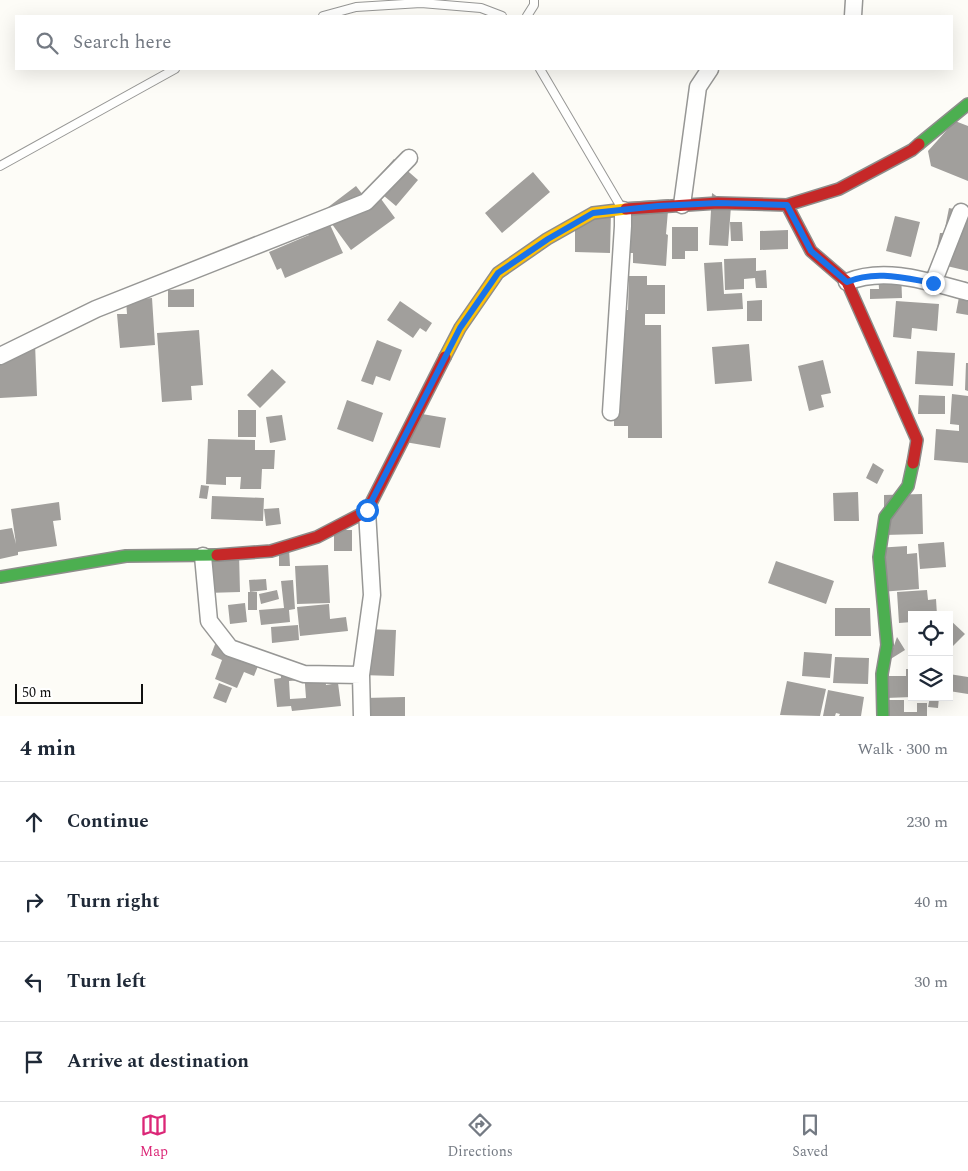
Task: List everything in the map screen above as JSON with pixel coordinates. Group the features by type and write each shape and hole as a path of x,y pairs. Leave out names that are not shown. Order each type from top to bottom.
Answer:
{"street":[{"path":"852,15 854,0"},
{"path":"682,205 698,87 709,70"},
{"path":"362,716 361,675 372,596 367,510 460,328 498,273 548,239 593,213 718,203 787,205 839,189 912,150 968,104"},
{"path":"0,356 96,309 366,202 409,158"},
{"path":"787,205 811,251 847,282 917,440 908,486 885,517 879,557 887,645 882,674 883,716"},
{"path":"611,412 623,226 622,210"},
{"path":"933,283 961,212"},
{"path":"847,282 860,277 890,275 968,292"},
{"path":"0,577 126,556 203,556 271,551 318,537 367,510"},
{"path":"203,556 209,621 230,648 304,674 361,675"}],"lane":[{"path":"528,15 534,5 534,0"},
{"path":"327,15 356,7 421,4 481,8 499,15"},
{"path":"0,166 173,70"},
{"path":"541,70 622,210"}],"building":[{"path":"955,121 968,126 968,181 931,166 928,151"},
{"path":"394,159 418,180 396,206 371,185"},
{"path":"533,172 550,192 502,233 485,213"},
{"path":"356,186 363,195 373,188 395,218 351,250 326,216 343,253 285,278 281,268 277,270 269,252 309,235 303,222 323,211"},
{"path":"712,193 731,206 728,246 709,245"},
{"path":"669,199 666,266 633,263 633,253 620,253 624,202"},
{"path":"949,208 968,212 968,271 934,263 940,233 944,233"},
{"path":"611,212 610,253 575,252 575,215"},
{"path":"895,216 920,222 911,257 886,251"},
{"path":"730,222 742,222 743,241 731,241"},
{"path":"672,227 698,227 698,251 685,251 685,259 672,259"},
{"path":"788,230 788,249 760,250 760,231"},
{"path":"756,258 756,271 766,270 767,288 756,288 755,278 744,279 744,289 725,290 724,259"},
{"path":"722,262 724,294 742,293 743,309 707,311 704,263"},
{"path":"901,271 902,298 870,299 870,289 879,289 878,272"},
{"path":"629,276 647,276 647,285 665,285 665,314 645,314 645,325 661,325 662,438 628,438 628,426 614,426 615,310 628,310"},
{"path":"962,281 968,282 968,315 956,313"},
{"path":"194,289 194,307 168,307 168,290"},
{"path":"152,298 155,345 120,348 117,314 127,314 126,300"},
{"path":"762,300 762,321 747,321 747,301"},
{"path":"400,301 432,323 426,332 420,328 413,338 387,320"},
{"path":"896,301 939,304 937,331 912,328 911,339 893,337"},
{"path":"199,330 203,385 191,386 192,400 162,402 157,333"},
{"path":"377,340 402,350 390,381 376,376 373,385 361,381"},
{"path":"35,343 37,396 0,398 0,360 5,360 4,344"},
{"path":"749,344 752,381 715,384 712,347"},
{"path":"917,351 955,353 953,386 915,384"},
{"path":"823,360 831,393 821,395 824,407 809,411 798,366"},
{"path":"966,363 968,363 968,391 965,390"},
{"path":"272,369 286,382 260,408 247,395"},
{"path":"952,394 968,396 968,463 934,460 936,429 959,431 959,425 950,424"},
{"path":"919,395 945,396 945,414 918,414"},
{"path":"347,400 383,413 373,442 337,429"},
{"path":"238,410 256,410 256,437 238,437"},
{"path":"410,412 446,418 440,448 405,442"},
{"path":"282,415 286,440 270,443 266,417"},
{"path":"208,439 255,440 255,450 275,450 274,469 262,469 261,489 240,489 241,477 226,477 226,485 206,484"},
{"path":"873,463 884,470 877,484 866,478"},
{"path":"201,485 209,486 207,499 199,498"},
{"path":"858,492 859,521 834,521 833,493"},
{"path":"922,494 923,534 884,535 884,495"},
{"path":"212,496 264,498 263,521 211,519"},
{"path":"59,502 61,520 53,521 57,546 18,552 18,555 0,559 0,530 12,528 16,544 11,509"},
{"path":"279,508 281,524 266,526 264,509"},
{"path":"334,530 352,530 352,551 334,551"},
{"path":"944,542 946,567 920,569 918,544"},
{"path":"907,546 907,554 917,553 919,589 880,592 876,548"},
{"path":"289,549 290,566 279,566 279,550"},
{"path":"239,553 240,592 206,593 205,554"},
{"path":"776,561 834,581 826,604 768,583"},
{"path":"328,565 330,603 297,604 295,566"},
{"path":"266,579 267,590 250,592 249,580"},
{"path":"293,580 295,609 289,610 290,622 261,625 259,610 284,608 281,581"},
{"path":"277,590 279,599 261,604 259,594"},
{"path":"927,590 928,600 936,599 937,611 908,611 908,622 899,623 897,592"},
{"path":"248,592 257,592 257,610 248,610"},
{"path":"245,603 247,622 230,624 228,605"},
{"path":"329,604 330,619 346,617 348,631 300,636 297,607"},
{"path":"835,608 870,608 871,636 835,636"},
{"path":"953,623 965,634 953,646"},
{"path":"298,625 299,640 272,643 271,627"},
{"path":"363,629 396,630 394,676 361,675"},
{"path":"897,637 905,650 889,660"},
{"path":"217,639 245,650 247,645 264,651 254,676 244,672 237,688 215,679 222,660 211,655"},
{"path":"804,652 832,654 830,678 802,676"},
{"path":"835,657 869,658 868,684 833,683"},
{"path":"302,664 303,680 289,681 290,699 306,698 304,671 324,668 326,685 338,683 341,706 292,711 291,706 277,707 274,679 281,678 280,666"},
{"path":"906,669 908,669 908,697 886,698 886,676 906,676"},
{"path":"953,675 968,677 968,694 953,692"},
{"path":"787,681 826,689 820,716 780,715"},
{"path":"219,683 232,688 226,703 213,698"},
{"path":"828,690 864,697 861,716 839,716 840,714 836,713 835,716 823,716"},
{"path":"405,697 405,716 365,716 365,698"},
{"path":"887,700 904,700 904,712 917,712 917,703 927,703 927,716 887,716"},
{"path":"929,701 939,701 938,708 928,707"}],"traffic: fast":[{"path":"919,144 968,104"},
{"path":"883,716 882,674 887,645 879,557 885,517 908,486 913,463"},
{"path":"0,577 126,556 217,555"}],"traffic: slow":[{"path":"445,357 460,328 498,273 547,239 593,213 626,209"}],"traffic: jam":[{"path":"626,209 718,203 787,205 839,189 912,150 919,144"},
{"path":"787,205 811,251 847,282 917,440 913,463"},
{"path":"217,555 271,551 317,537 367,511 445,357"}],"route":[{"path":"367,510 460,328 498,273 548,239 593,213 658,206 718,203 787,205 811,251 847,282 860,277 890,275 933,283"}]}
